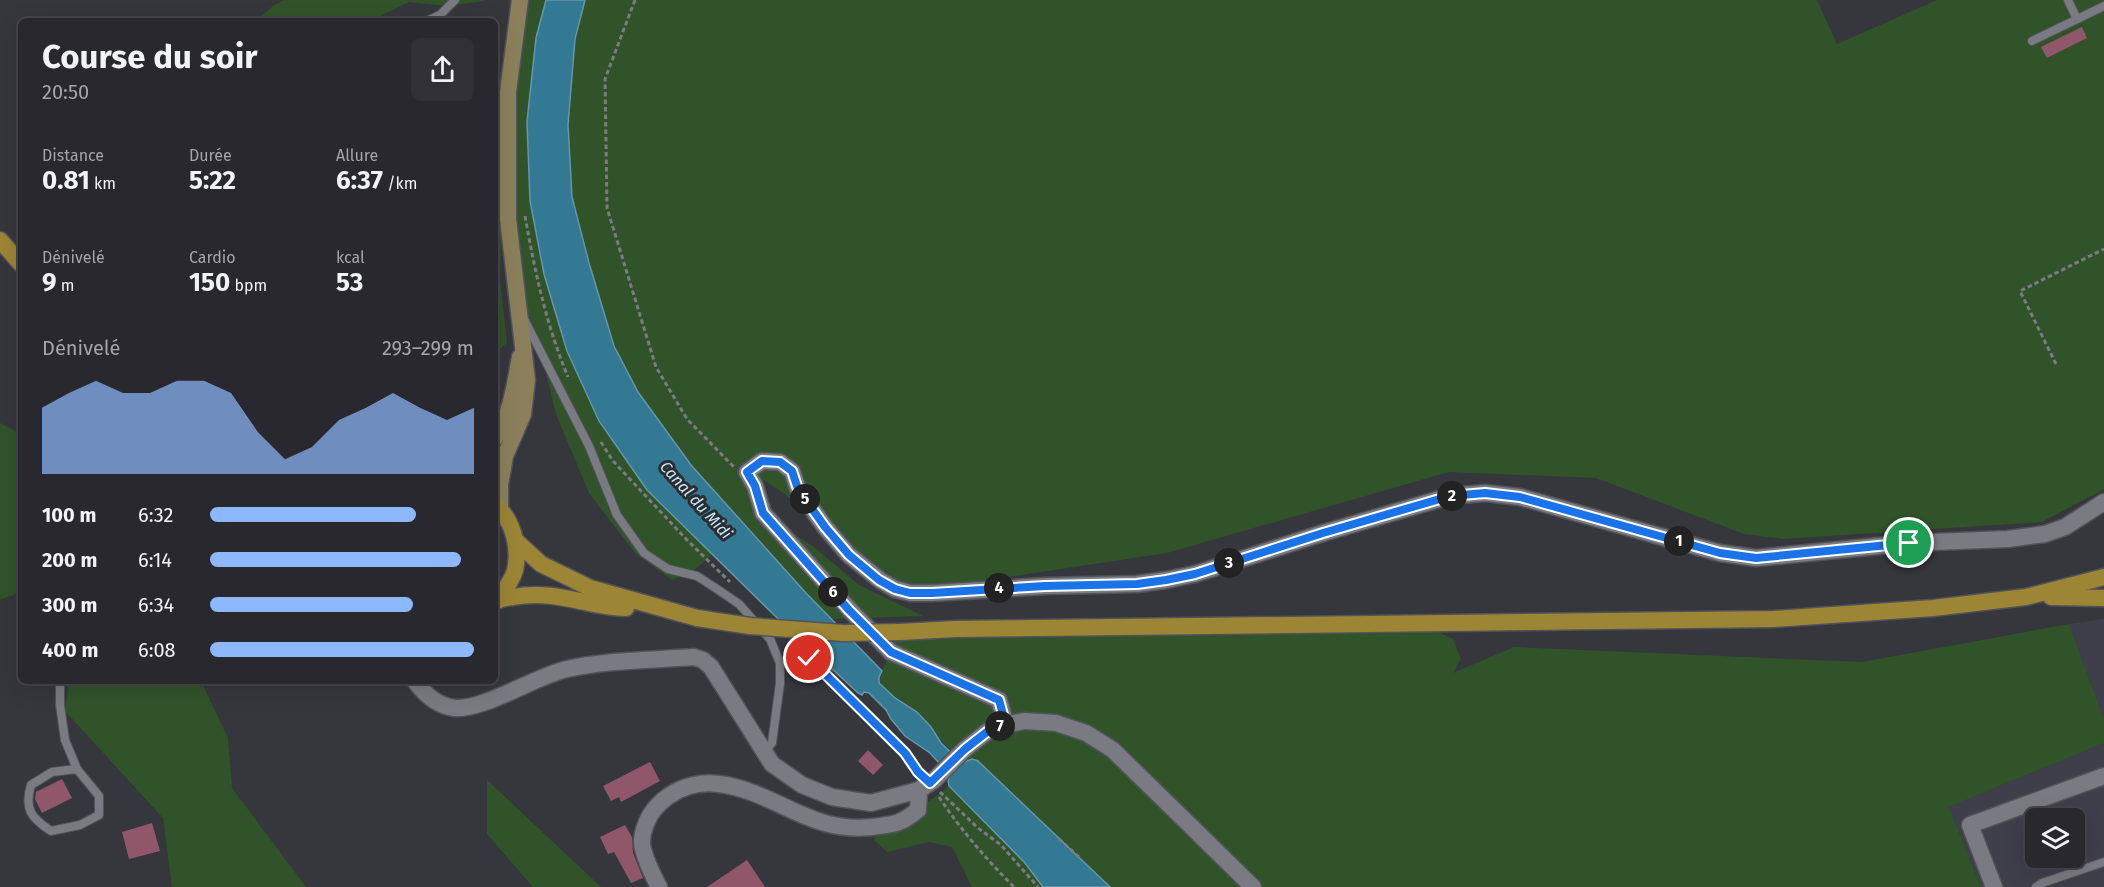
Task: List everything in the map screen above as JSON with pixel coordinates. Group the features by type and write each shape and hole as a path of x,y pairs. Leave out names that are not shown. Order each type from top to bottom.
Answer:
{"main road":[{"path":"498,599 515,570 516,541 511,526 498,507 505,456 523,414 527,380 508,219 508,92 520,0"},
{"path":"0,240 18,261"},
{"path":"498,434 513,392 523,341"},
{"path":"516,541 541,564 590,588 656,608 697,618 750,626 843,633 955,628 1773,619 1921,609 2026,597 2104,598"},
{"path":"2026,597 2104,577"},
{"path":"498,601 527,594 552,594 619,608 656,608"}],"street":[{"path":"1006,725 999,700 891,652 849,610 763,513 755,486 747,472 762,461 780,462 792,471 798,489 825,527 849,555 879,580 895,589 910,593 1137,584 1166,580 1195,574 1450,496 1485,493 1520,497 1720,553 1756,558 1909,543 2008,539 2045,534 2065,527 2104,501"},
{"path":"419,685 437,703 456,708 473,706 565,670 594,665 694,657 711,667 772,764 802,785 832,797 871,803 928,784 965,749 992,728 1024,721 1056,723 1086,733 1113,750 1253,887"},
{"path":"1994,887 1970,825 2104,776"},
{"path":"659,887 652,874 642,841 649,816 666,797 693,784 718,783 745,790 827,825 860,828 901,823 918,810 928,784"}],"lane":[{"path":"434,18 455,0"},
{"path":"2068,0 2077,19"},
{"path":"2032,41 2104,6"},
{"path":"519,308 589,447 617,515 644,553 668,569 696,576 740,604 770,639 780,663 778,705 772,743 764,751"},
{"path":"60,684 60,705 65,740 77,769 99,796 99,815 80,825 51,831 35,821 27,799 31,784 52,772 77,769"},
{"path":"2036,887 2104,862"}],"path":[{"path":"635,0 605,79 607,208 656,367 687,418 731,465 747,472"},
{"path":"525,215 535,274 557,349 569,379"},
{"path":"2056,364 2020,291 2104,249"},
{"path":"601,441 613,461 737,589"},
{"path":"793,643 905,753 954,820 1014,887"},
{"path":"780,663 824,673"},
{"path":"825,663 837,673"},
{"path":"928,784 1001,845 1038,887"},
{"path":"1059,838 1080,858"}],"shaded area":[{"path":"2104,619 2104,719 2069,624"},
{"path":"2104,743 2104,887 1981,887 1949,807"}],"green space":[{"path":"285,0 484,0 446,6 409,2 376,18 259,18 274,5"},
{"path":"520,0 546,0 536,38 527,122 647,490 712,555 695,569 672,580 635,553 589,493 556,414 536,333 519,308 508,92"},
{"path":"585,0 1817,0 1837,44 1937,0 2104,0 2104,489 2042,522 1783,539 1744,534 1596,478 1449,472 1167,553 949,586 902,584 779,490 743,467 763,513 814,547 859,585 923,616 832,619 691,465 638,392 616,350 590,267 572,197 568,125 575,39"},
{"path":"501,235 500,279 507,343 498,350 498,236"},
{"path":"0,423 18,432 18,593 0,600"},
{"path":"1421,624 1453,639 1461,659 1453,673 1514,647 1862,662 2069,624 2104,719 2104,743 1949,807 1981,887 1110,887 979,761 963,763 901,700 895,698 879,683 879,677 900,632"},
{"path":"69,684 202,684 228,738 232,788 306,887 172,887 163,818 65,711"},
{"path":"487,780 601,887 533,887 487,834"},
{"path":"949,786 1025,863 1043,887 972,887 952,847 929,842 887,852 874,840 877,826 918,810"}],"water":[{"name":"Canal du Midi","path":"546,0 585,0 575,39 568,125 572,197 614,346 638,392 691,465 806,593 882,671 879,683 895,698 917,712 931,727 941,743 962,763 972,759 978,761 1110,887 1043,887 1025,863 949,786 950,775 930,753 905,736 886,710 869,693 864,692 862,695 858,693 773,614 647,490 599,421 567,351 544,274 530,201 527,122 536,38"}],"building":[{"path":"2082,27 2087,38 2047,58 2041,47"},
{"path":"868,750 883,765 873,775 858,761"},
{"path":"650,762 660,781 621,802 619,797 611,801 603,786"},
{"path":"62,779 72,798 42,813 35,799 36,792"},
{"path":"152,823 160,851 129,859 122,832"},
{"path":"625,825 632,837 633,853 643,878 631,883 614,852 608,854 600,837"},
{"path":"747,860 765,887 707,887"}],"route":[{"path":"809,658 905,753 918,772 930,783 965,749 992,728 1006,725 999,700 891,652 849,610 763,513 755,486 747,472 762,461 780,462 792,471 798,489 825,527 849,555 879,580 895,589 910,593 1137,584 1166,580 1195,574 1450,496 1485,493 1520,497 1720,553 1756,558 1909,543"}]}
